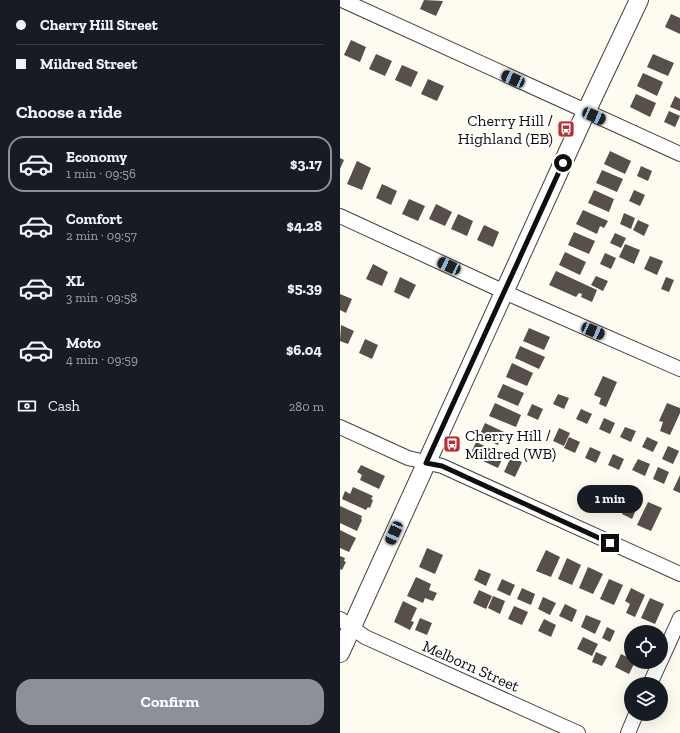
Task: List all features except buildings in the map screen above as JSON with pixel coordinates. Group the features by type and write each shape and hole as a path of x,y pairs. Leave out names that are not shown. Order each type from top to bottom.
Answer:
{"street":[{"path":"342,0 680,154"},
{"path":"340,653 346,623 426,463 586,112 639,0"},
{"path":"340,216 505,292 680,369"},
{"path":"340,428 408,458 442,466 680,574"},
{"path":"668,644 680,618"},
{"name":"Melborn Street","path":"346,623 365,637 578,733"},
{"path":"628,733 633,721"}],"place":[{"name":"Cherry Hill / Highland (EB)","path":"566,129"},
{"name":"Cherry Hill / Mildred (WB)","path":"452,444"}],"route":[{"path":"563,163 426,463 442,466 610,543"}]}
